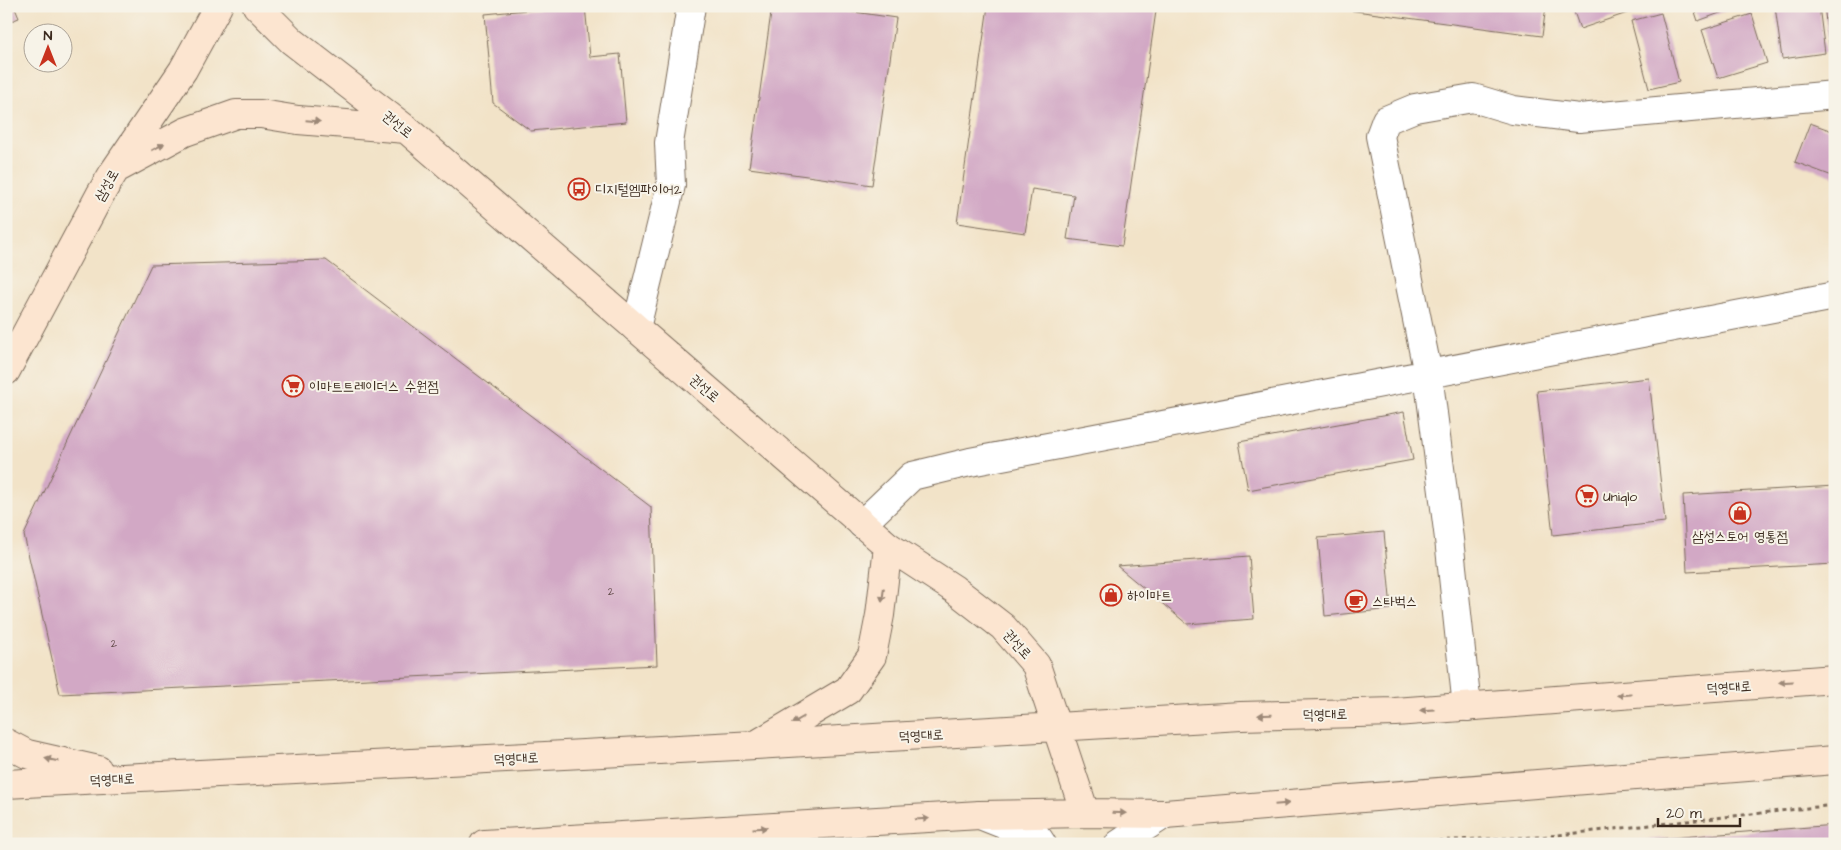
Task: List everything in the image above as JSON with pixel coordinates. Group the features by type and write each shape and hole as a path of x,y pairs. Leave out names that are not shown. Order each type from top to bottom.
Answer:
{"street":[{"name":"삼성로","path":"6,371 115,170 183,70 218,6"},
{"name":"권선로","path":"257,6 292,41 406,129 888,546 954,589 1003,627 1036,665 1085,813"},
{"path":"636,328 671,185 669,143 691,6"},
{"path":"1467,707 1449,539 1428,374 1380,136 1386,120 1415,108 1473,98 1513,110 1579,118 1835,95"},
{"path":"115,170 185,132 236,114 261,114 298,120 406,129"},
{"path":"862,524 912,476 970,462 1835,296"},
{"path":"755,745 848,690 872,656 880,615 888,546"},
{"name":"덕영대로","path":"6,784 755,745 1241,716 1395,712 1835,679"},
{"path":"6,743 28,754 134,778"},
{"path":"484,844 980,815 1165,814 1835,760"},
{"path":"1119,844 1165,814"},
{"path":"980,815 1038,838 1042,844"}],"path":[{"path":"1343,844 1540,837 1835,805"}],"building":[{"path":"6,6 14,6 19,18 6,23"},
{"path":"585,6 590,57 620,54 626,122 531,131 493,103 485,14"},
{"path":"772,6 812,6 896,18 872,185 749,168"},
{"path":"988,6 1124,6 1156,11 1122,246 1067,239 1074,195 1032,189 1025,233 957,223"},
{"path":"1333,6 1546,6 1542,36 1333,8"},
{"path":"1572,6 1634,6 1636,10 1580,29"},
{"path":"1693,6 1739,6 1698,21"},
{"path":"1775,6 1819,6 1825,53 1782,59"},
{"path":"1824,6 1835,6 1835,52 1830,53"},
{"path":"1661,13 1679,82 1649,89 1631,21"},
{"path":"1752,14 1767,63 1718,78 1702,30"},
{"path":"1810,123 1835,132 1835,177 1795,162"},
{"name":"이마트트레이더스 수원점","path":"326,260 651,507 657,665 60,694 24,535 151,265"},
{"path":"1649,378 1665,522 1553,535 1537,391"},
{"path":"1404,412 1413,460 1248,490 1239,442"},
{"path":"1835,486 1835,564 1687,572 1683,495"},
{"path":"1384,532 1391,609 1325,616 1318,538"},
{"path":"1249,556 1254,619 1187,624 1117,566"},
{"path":"1835,825 1835,844 1618,844 1618,842"}],"place":[{"name":"디지털엠파이어2","path":"579,189"},
{"name":"이마트트레이더스 수원점","path":"293,386"},
{"name":"Uniqlo","path":"1587,496"},
{"name":"삼성스토어 영통점","path":"1740,513"},
{"name":"하이마트","path":"1111,595"},
{"name":"스타벅스","path":"1356,601"}]}
